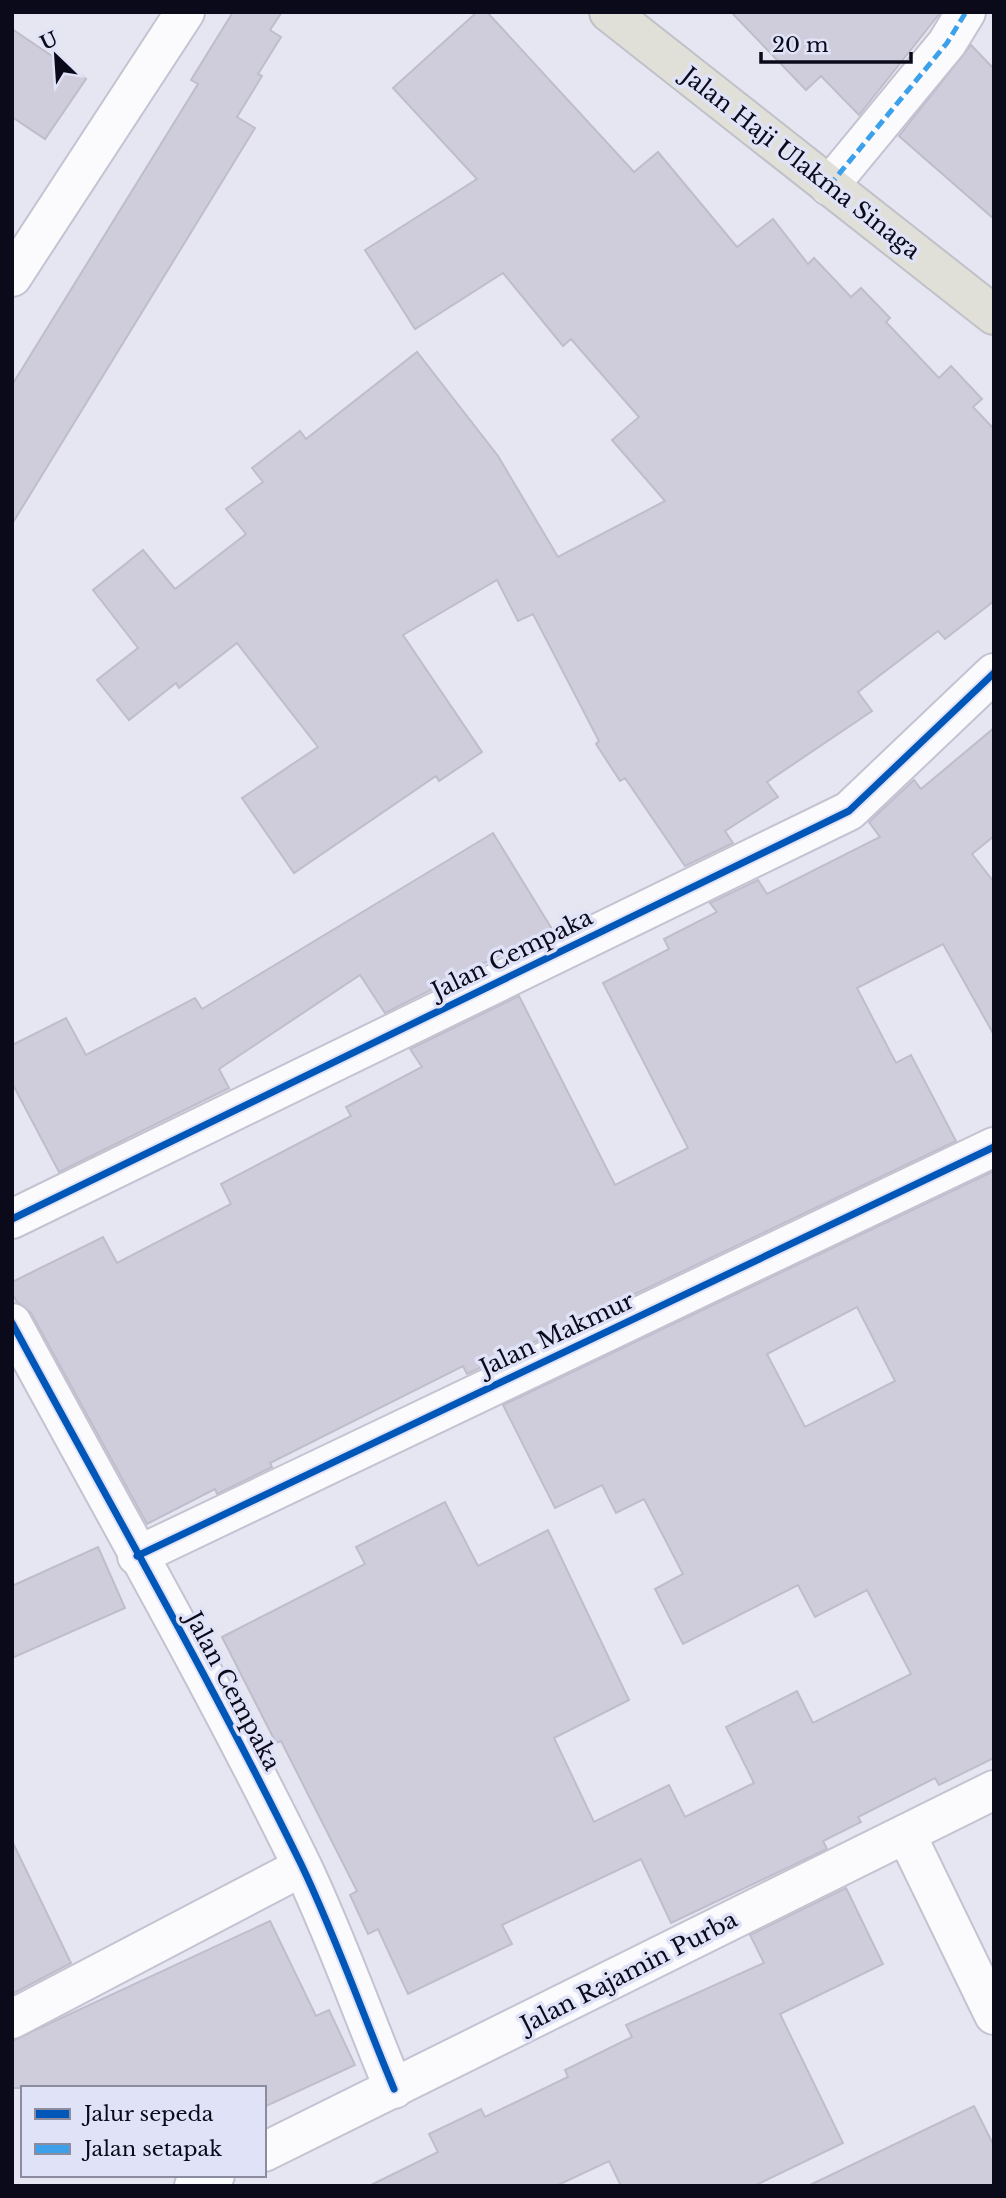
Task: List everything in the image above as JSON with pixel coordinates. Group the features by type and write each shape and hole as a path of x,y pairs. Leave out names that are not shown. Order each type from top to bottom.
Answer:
{"main road":[{"name":"Jalan Haji Ulakma Sinaga","path":"609,12 994,315"}],"street":[{"path":"12,277 184,12"},
{"path":"829,186 947,43 966,12"},
{"name":"Jalan Cempaka","path":"12,1219 849,811 994,673"},
{"name":"Jalan Makmur","path":"137,1556 994,1147"},
{"name":"Jalan Cempaka","path":"12,1323 137,1556 195,1656 302,1867 394,2089"},
{"name":"Jalan Rajamin Purba","path":"266,2151 994,1790"},
{"path":"906,1834 994,2015"},
{"path":"12,2019 302,1867"},
{"path":"194,2186 211,2177"}],"building":[{"path":"233,12 282,12 270,30 281,37 258,74 262,76 237,117 255,128 12,524 12,385 198,84 191,80"},
{"path":"477,12 487,12 634,172 658,152 737,247 773,219 808,264 814,258 851,297 861,288 890,318 886,322 939,378 951,366 982,399 973,407 994,429 994,601 945,639 938,631 858,692 872,711 767,782 778,797 725,831 733,843 685,866 625,778 620,781 596,744 599,741 533,614 518,621 497,580 403,635 482,752 439,781 436,776 294,873 242,798 318,747 237,643 179,688 176,683 129,720 97,680 138,648 93,590 143,550 175,589 246,534 226,509 263,482 252,468 300,431 306,439 417,352 498,456 558,557 665,501 612,440 639,417 571,339 563,346 503,273 415,329 365,250 477,179 393,88"},
{"path":"731,12 940,13 859,115 821,76 806,90"},
{"path":"12,29 86,79 45,139 12,117"},
{"path":"971,45 994,69 994,219 899,136"},
{"path":"994,728 994,836 972,854 994,882 994,1035 943,944 857,988 896,1063 911,1055 956,1141 467,1374 463,1366 270,1463 272,1467 217,1494 215,1489 147,1524 31,1313 17,1302 12,1293 12,1282 103,1237 117,1263 231,1204 221,1184 351,1116 346,1107 422,1067 410,1049 519,996 615,1185 688,1148 603,983 669,949 664,939 717,912 710,903 758,880 767,894 880,837 869,822 914,780 921,789"},
{"path":"493,833 552,929 385,1013 360,975 219,1069 229,1088 59,1172 12,1083 12,1045 66,1018 86,1055 195,998 202,1009"},
{"path":"994,1171 994,1758 939,1785 935,1778 858,1817 861,1822 823,1841 827,1849 671,1923 641,1859 502,1925 512,1944 408,1994 378,1929 368,1934 350,1895 357,1891 281,1741 276,1743 222,1637 365,1564 356,1547 445,1502 478,1566 548,1530 629,1700 554,1738 594,1822 669,1785 685,1817 754,1783 726,1727 797,1691 813,1723 911,1674 867,1590 815,1617 798,1585 683,1644 655,1589 683,1574 644,1499 616,1513 602,1485 555,1508 503,1405","holes":["857,1307 895,1381 805,1427 767,1354"]},
{"path":"98,1547 125,1608 12,1658 12,1586"},
{"path":"12,1841 71,1963 12,1994"},
{"path":"846,1888 883,1964 780,2014 843,2143 754,2186 621,2186 609,2161 556,2186 369,2186 438,2152 429,2134 481,2109 485,2117 568,2077 565,2070 632,2037 626,2025 764,1963 750,1935"},
{"path":"270,1921 316,2016 329,2010 355,2065 266,2106 266,2086 12,2088 12,2041"},
{"path":"974,2106 994,2146 994,2186 808,2186"}],"marked path":[{"path":"829,186 947,43 966,12"}],"cycle path":[{"path":"12,1219 849,811 994,673"},
{"path":"137,1556 994,1147"},
{"path":"12,1323 196,1659 267,1795 314,1892 394,2089"}]}
